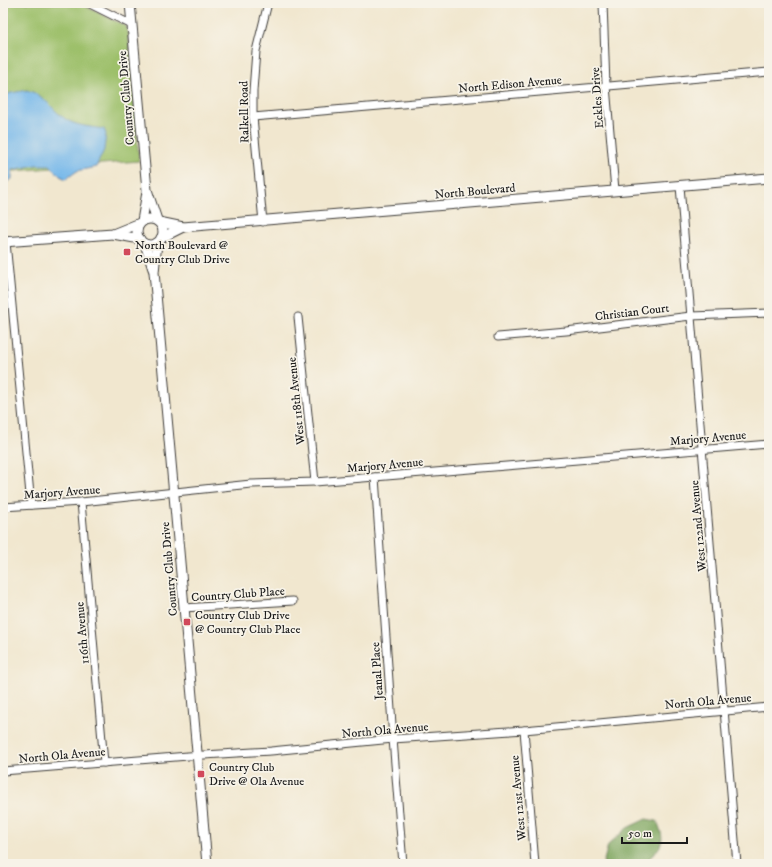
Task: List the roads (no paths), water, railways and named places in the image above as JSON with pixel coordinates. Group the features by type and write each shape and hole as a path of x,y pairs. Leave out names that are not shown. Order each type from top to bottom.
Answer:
{"street":[{"path":"88,3 132,25"},
{"name":"Country Club Drive","path":"130,3 147,190 158,221"},
{"name":"Ralkell Road","path":"263,222 253,118 253,91 256,51 268,3"},
{"name":"Eckles Drive","path":"603,3 606,86 615,190"},
{"name":"North Edison Avenue","path":"253,118 769,72"},
{"name":"North Boulevard","path":"158,221 182,228 769,178"},
{"name":"West 122nd Avenue","path":"680,186 737,864"},
{"name":"Country Club Drive","path":"141,222 147,190"},
{"path":"31,505 4,242 113,234 150,218 158,221 163,230 163,234 159,241 153,245 113,234"},
{"path":"141,222 137,231 142,242"},
{"name":"North Boulevard","path":"159,241 182,228"},
{"name":"Country Club Drive","path":"159,241 154,272 207,864"},
{"name":"Country Club Drive","path":"142,242 154,272"},
{"name":"Christian Court","path":"498,338 691,316 769,314"},
{"name":"West 118th Avenue","path":"298,317 315,482"},
{"name":"Marjory Avenue","path":"3,507 82,502 251,484 315,482 769,444"},
{"name":"Jeanal Place","path":"375,477 403,864"},
{"name":"116th Avenue","path":"82,502 104,763"},
{"name":"Country Club Place","path":"184,608 293,601"},
{"name":"North Ola Avenue","path":"3,771 197,756 271,752 393,739 524,730 769,707"},
{"name":"West 121st Avenue","path":"524,730 535,864"}],"water":[{"path":"27,90 44,99 67,120 75,124 104,129 106,134 104,150 96,167 77,171 66,179 60,176 50,165 36,165 12,170 12,179 7,182 3,178 3,96"}],"place":[{"name":"North Boulevard @ Country Club Drive","path":"127,252"},
{"name":"Country Club Drive @ Country Club Place","path":"187,622"},
{"name":"Country Club Drive @ Ola Avenue","path":"201,774"}]}
